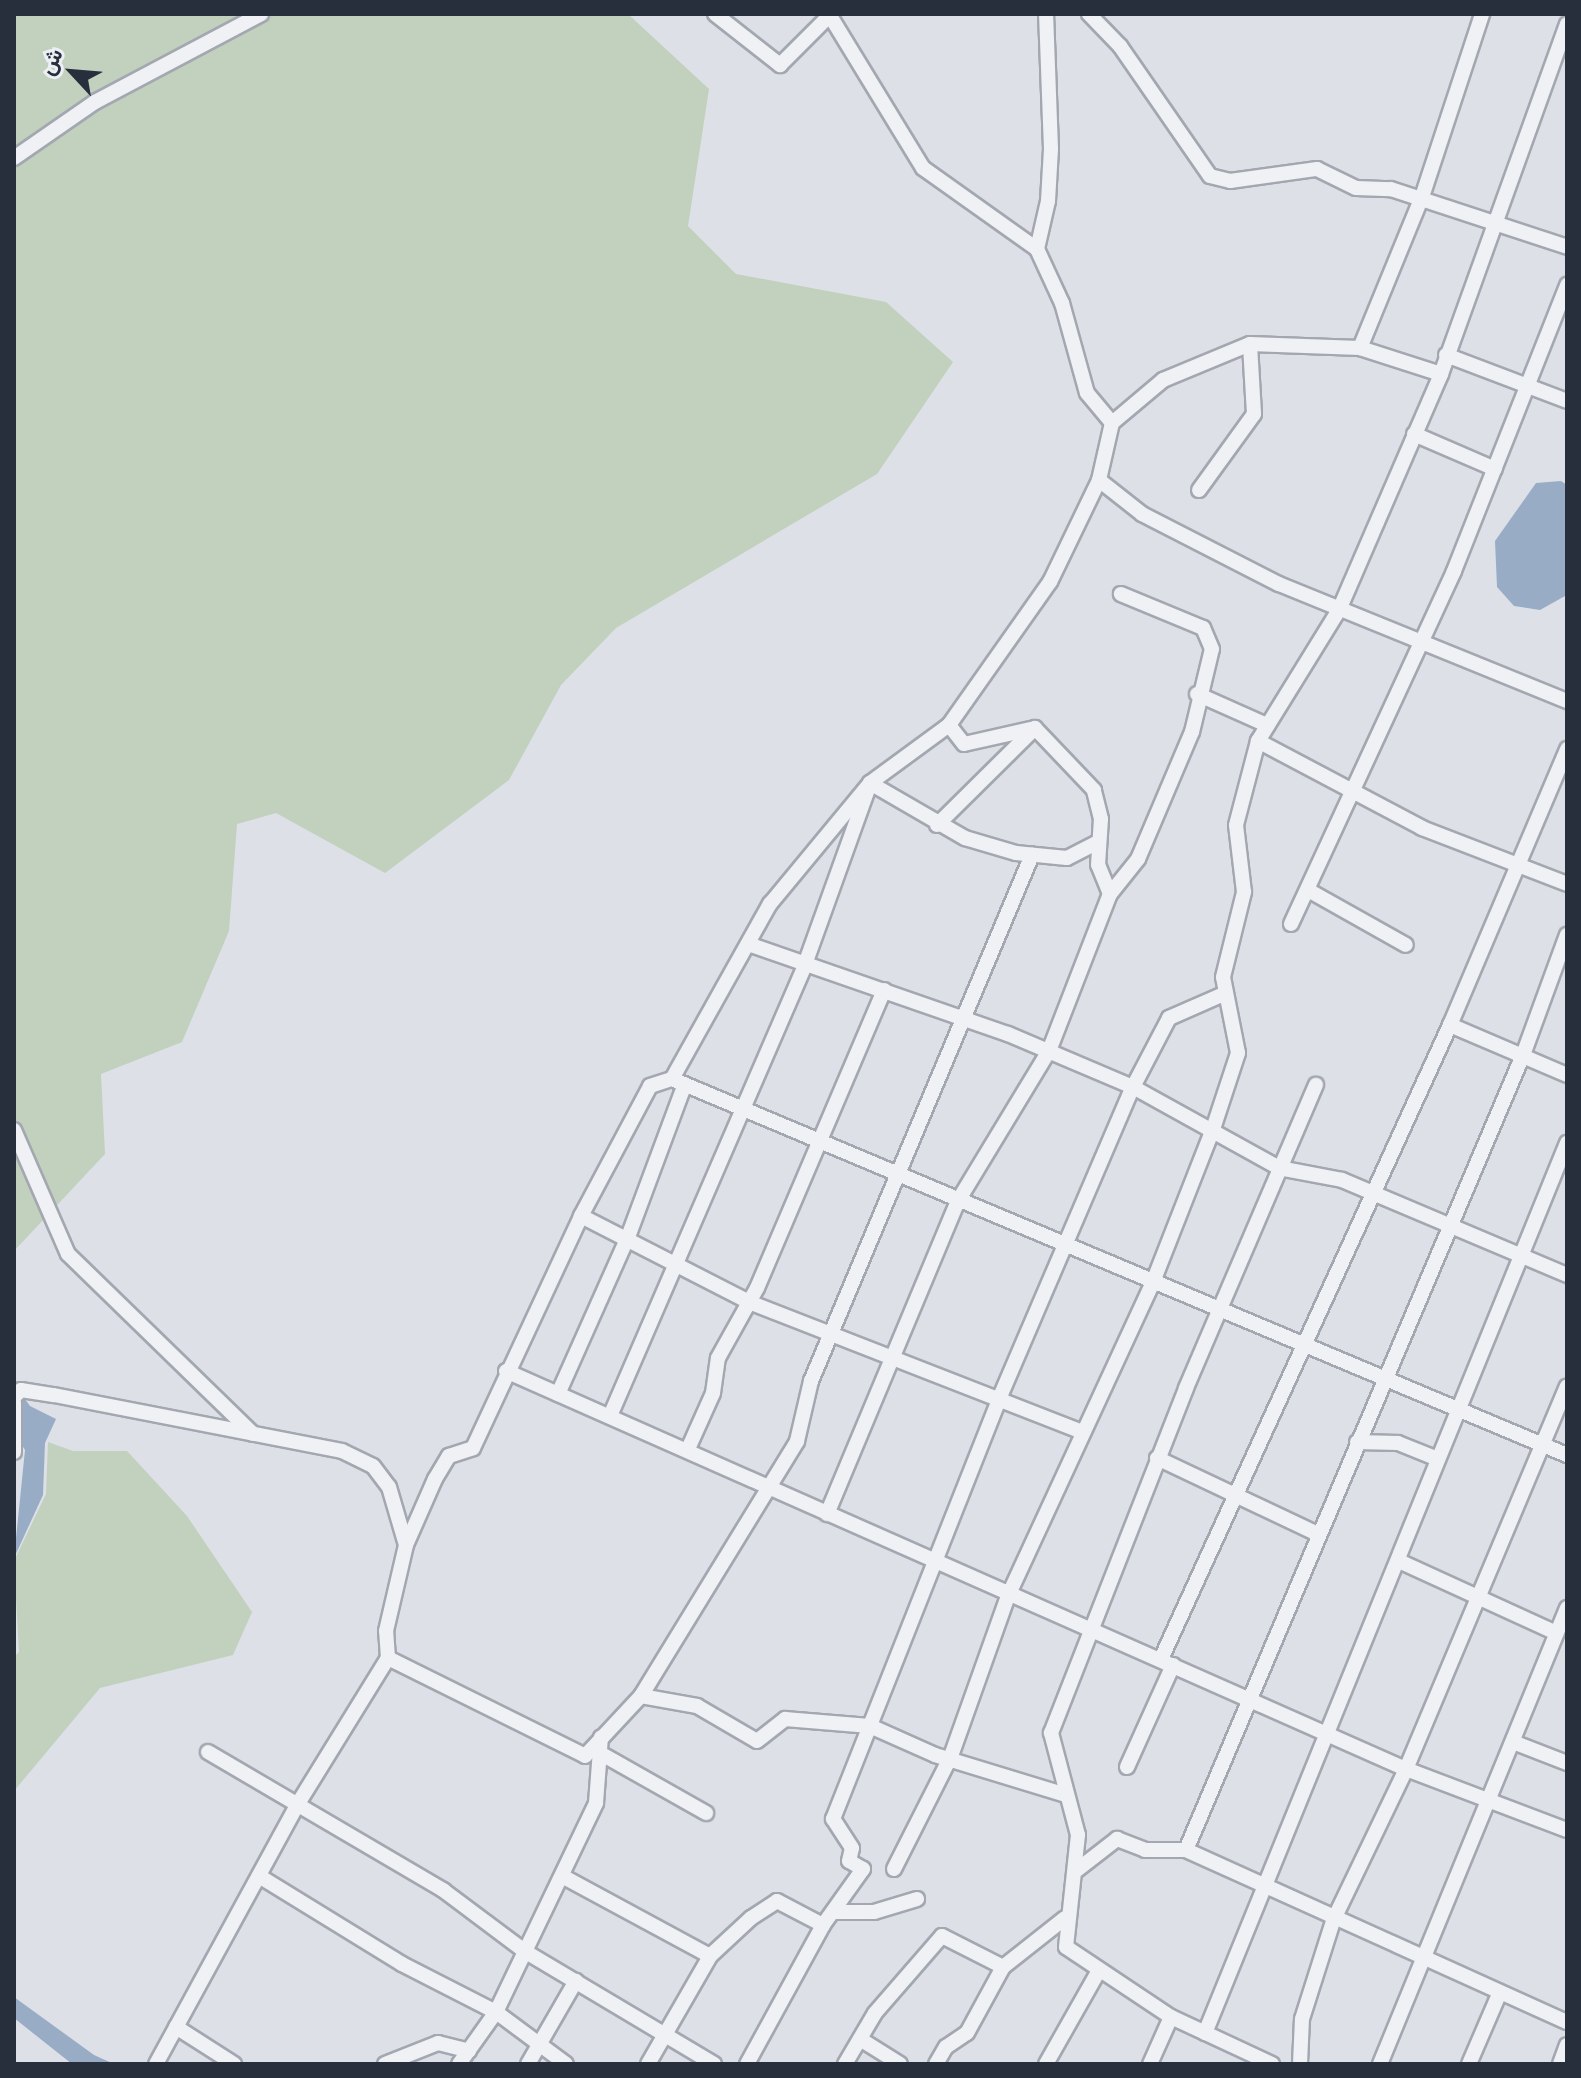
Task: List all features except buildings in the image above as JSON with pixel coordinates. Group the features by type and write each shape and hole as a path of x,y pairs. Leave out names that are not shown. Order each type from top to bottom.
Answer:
{"street":[{"path":"14,158 95,102 261,14"},
{"path":"715,14 780,65 830,14 923,168 1037,249 1062,303 1087,393 1112,423"},
{"path":"1037,249 1051,149 1044,85 1046,14"},
{"path":"1089,14 1120,46 1210,176 1230,181 1317,169 1356,188 1422,197 1567,247"},
{"path":"1360,348 1422,197 1482,14"},
{"path":"894,1869 951,1756 1008,1596 1153,1282 1212,1133 1238,1053 1223,977 1244,892 1236,825 1258,741 1339,610 1441,374 1495,223 1562,51 1567,24"},
{"path":"1291,924 1423,641 1567,285"},
{"path":"1199,490 1254,414 1250,344"},
{"path":"558,1394 628,1237 679,1082 770,904 870,783 949,725 1050,582 1099,480 1112,423 1163,380 1250,344 1360,348 1441,374"},
{"path":"1446,355 1567,401"},
{"path":"1414,434 1495,469"},
{"path":"1099,480 1142,514 1339,610 1567,701"},
{"path":"827,1514 888,1356 958,1201 1049,1051 1110,894 1138,859 1195,724 1197,694 1211,635 1121,594"},
{"path":"1197,694 1267,725"},
{"path":"949,725 964,744 1035,728"},
{"path":"937,825 1035,728"},
{"path":"1035,728 1094,790 1098,865 1110,894"},
{"path":"1258,741 1353,787 1422,828 1517,860 1567,884"},
{"path":"1127,1767 1167,1662 1238,1495 1371,1192 1450,1025 1517,860 1567,749"},
{"path":"870,783 937,825 1032,855 1067,858 1098,842"},
{"path":"610,1416 680,1262 804,967 864,815 870,783"},
{"path":"388,1658 585,1756 641,1696 797,1441 830,1336 1032,855"},
{"path":"1308,890 1406,945"},
{"path":"1186,1850 1381,1380 1523,1055 1567,935"},
{"path":"748,944 804,967 963,1016 1133,1087 1279,1168 1371,1192 1567,1275"},
{"path":"688,1449 713,1393 718,1358 749,1302 884,990"},
{"path":"747,2064 823,1925 863,1869 849,1861 852,1848 833,1819 938,1565 999,1399 1068,1245 1133,1087 1169,1018 1226,993"},
{"path":"1450,1025 1567,1075"},
{"path":"156,2064 299,1802 388,1658 386,1631 406,1545 449,1456 473,1448 506,1371 581,1216 640,1098 650,1086 679,1082 1153,1282 1220,1306 1456,1412 1567,1455"},
{"path":"1272,2064 1171,2017 1098,1972 1066,1947 1065,1918 1077,1870 1078,1835 1052,1726 1157,1458 1316,1085"},
{"path":"14,1130 68,1254 253,1434"},
{"path":"1205,2033 1261,1889 1287,1840 1326,1732 1399,1561 1435,1458 1567,1143"},
{"path":"581,1216 680,1262 749,1302 1082,1432"},
{"path":"506,1371 688,1449 1008,1596 1167,1662 1406,1769 1565,1825"},
{"path":"1300,2064 1302,2019 1333,1921 1406,1769 1476,1595 1567,1386"},
{"path":"14,1452 14,1400 21,1390 342,1451 373,1466 389,1487 406,1545"},
{"path":"1357,1442 1398,1443 1435,1458"},
{"path":"1157,1458 1318,1534"},
{"path":"1399,1561 1556,1633"},
{"path":"1380,2064 1492,1798 1567,1608"},
{"path":"641,1696 697,1706 757,1741 785,1719 870,1726 1066,1795"},
{"path":"459,2064 496,2012 596,1803 601,1737"},
{"path":"1513,1742 1567,1763"},
{"path":"208,1752 299,1802 443,1890 526,1952 714,2064"},
{"path":"600,1753 706,1813"},
{"path":"1077,1870 1117,1839 1145,1850 1186,1850 1261,1889 1567,2022"},
{"path":"259,1876 402,1964 496,2012 538,2047 566,2064"},
{"path":"562,1876 710,1956"},
{"path":"833,1912 874,1912 917,1899"},
{"path":"648,2064 710,1956 777,1901 823,1925"},
{"path":"936,2064 946,2047 967,2033 1003,1967 1065,1918"},
{"path":"845,2064 860,2039 942,1936 1003,1967"},
{"path":"1046,2064 1098,1972"},
{"path":"528,2064 576,1981"},
{"path":"1469,2064 1500,1992"},
{"path":"1150,2064 1171,2017"},
{"path":"176,2027 234,2064"},
{"path":"860,2039 900,2064"},
{"path":"385,2064 438,2043 469,2051"},
{"path":"1560,2064 1567,2045"}],"green space":[{"path":"14,14 628,14 709,89 688,226 736,274 886,302 953,362 877,474 616,628 561,685 509,780 385,873 276,813 237,824 229,931 182,1042 101,1074 105,1154 14,1251"},
{"path":"48,1442 73,1451 127,1451 187,1516 252,1612 233,1655 100,1688 14,1791 14,1657 19,1652 14,1561 46,1494"}],"water":[{"path":"1561,481 1567,485 1565,596 1540,610 1514,606 1497,587 1495,541 1536,483"},
{"path":"14,1384 30,1406 56,1419 45,1443 43,1495 14,1558 25,1450 14,1433"},
{"path":"14,1997 94,2055 114,2064 72,2064 14,2018"}]}
